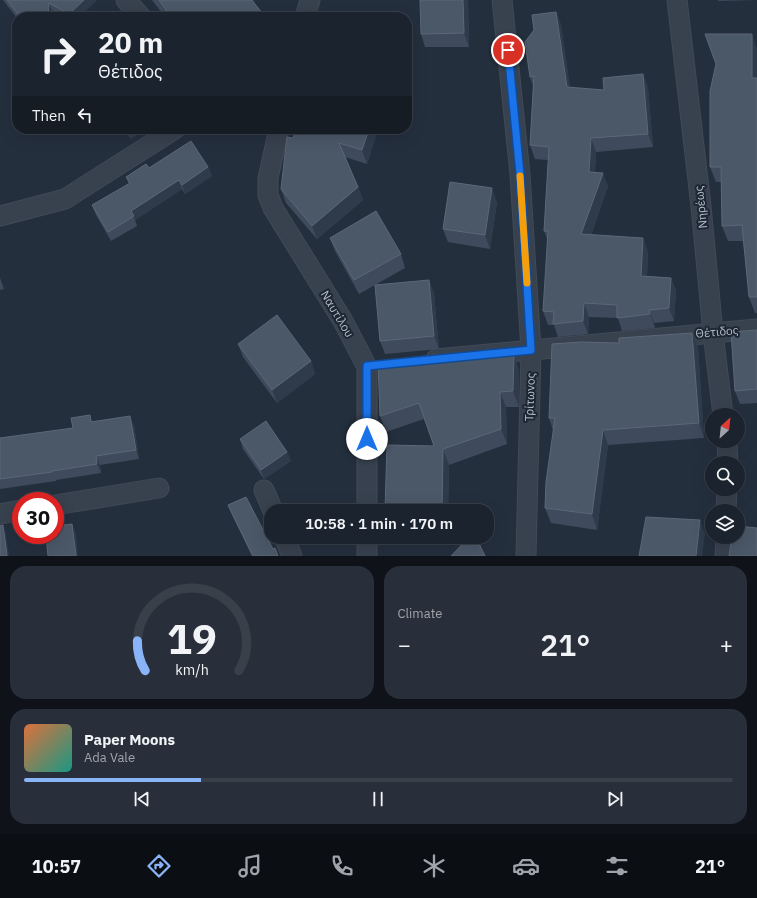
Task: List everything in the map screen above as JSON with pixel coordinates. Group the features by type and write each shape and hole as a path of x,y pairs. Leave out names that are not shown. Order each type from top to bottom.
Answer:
{"street":[{"path":"126,0 137,12"},
{"path":"306,12 310,0"},
{"name":"Τρίτωνος","path":"502,0 519,167 531,350 526,556"},
{"name":"Νηρέως","path":"677,0 701,206 713,333 723,408"},
{"path":"0,216 65,199 167,134"},
{"name":"Ναυτίλου","path":"278,134 268,178 268,195 273,208 342,321 375,366 367,504"},
{"name":"Θέτιδος","path":"422,361 757,329"},
{"path":"64,504 159,488"},
{"path":"264,490 270,504"},
{"path":"0,514 12,512"},
{"path":"287,544 292,556"},
{"path":"367,544 367,556"},
{"path":"725,556 726,544"}],"building":[{"path":"7,0 84,0 71,12 65,12 49,3 48,12 16,12"},
{"path":"159,0 252,0 261,12 167,12"},
{"path":"420,0 463,0 464,33 421,34"},
{"path":"556,12 567,87 604,90 603,78 643,74 648,134 591,138 589,172 603,173 581,234 643,238 641,276 671,278 669,308 649,310 650,314 617,318 617,305 584,303 583,321 553,324 554,312 543,311 548,231 544,231 549,147 530,145 534,76 530,77 525,42 534,30 532,15"},
{"path":"705,34 752,34 752,78 757,78 757,297 749,297 742,225 722,226 721,167 710,167 710,91 716,64"},
{"path":"294,134 367,134 362,150 339,143 358,187 312,226 281,189 287,137 293,138"},
{"path":"191,141 208,167 182,185 179,180 131,211 134,216 108,232 92,205 130,183 126,177 146,164 149,168"},
{"path":"450,182 492,188 485,235 443,229"},
{"path":"376,211 401,254 354,280 330,238"},
{"path":"429,280 434,336 380,341 375,285"},
{"path":"277,315 311,361 272,390 238,344"},
{"path":"757,330 757,389 735,391 731,332"},
{"path":"692,333 699,423 603,430 592,514 545,508 546,482 555,418 549,418 552,344 581,342 619,343 619,338"},
{"path":"435,355 435,358 514,355 513,391 500,392 501,429 443,449 442,504 385,504 387,445 434,446 419,403 380,416 378,361"},
{"path":"90,415 91,422 130,416 136,450 96,456 97,464 0,479 0,438 73,428 71,418"},
{"path":"266,421 287,452 261,470 240,439"},
{"path":"246,497 264,532 264,544 270,544 273,549 275,548 278,556 253,556 228,505"},
{"path":"646,517 700,520 696,556 639,556"},
{"path":"72,524 76,556 48,556 47,544 64,544 64,525"},
{"path":"3,525 7,556 0,556 0,526"},
{"path":"745,527 757,528 757,556 729,556 731,544 745,544"},
{"path":"462,544 479,544 485,556 451,556"}],"slow traffic":[{"path":"520,176 527,283"}],"route":[{"path":"367,439 367,366 531,350 520,174 508,50"}]}
